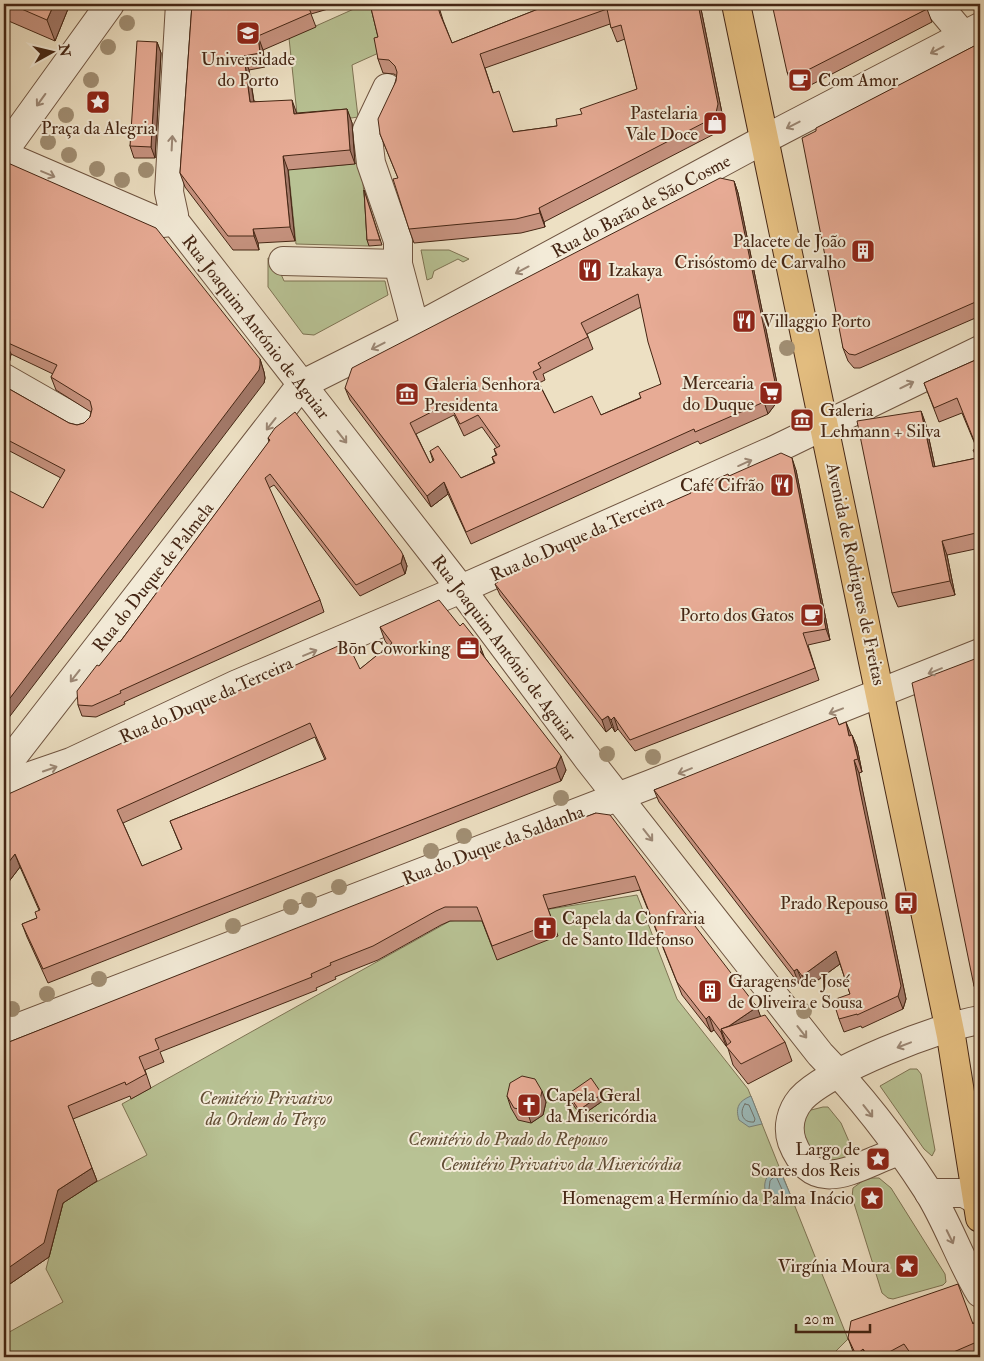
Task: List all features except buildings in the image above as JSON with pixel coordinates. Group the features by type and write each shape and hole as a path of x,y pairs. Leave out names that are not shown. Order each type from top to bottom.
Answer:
{"main road":[{"name":"Avenida de Rodrigues de Freitas","path":"736,4 882,694 949,1027"},
{"path":"949,1027 979,1207"}],"street":[{"path":"110,4 4,153 162,223 173,220 169,192 180,4"},
{"path":"937,4 972,32"},
{"name":"Rua do Barão de São Cosme","path":"301,385 415,328 765,139 972,32"},
{"path":"387,88 367,130 371,164 398,241 398,264 415,328"},
{"name":"Rua Joaquim António de Aguiar","path":"173,220 461,589 618,796 820,1054 838,1073"},
{"path":"283,261 398,264"},
{"name":"Rua do Duque da Terceira","path":"4,785 71,762 235,685 461,589 825,426 980,350"},
{"path":"4,378 81,422"},
{"name":"Rua do Duque de Palmela","path":"4,768 301,385"},
{"name":"Rua do Duque da Saldanha","path":"4,1033 882,694 980,653"},
{"path":"900,1151 836,1175 824,1176 810,1170 798,1156 782,1145 789,1124 802,1099 838,1073 949,1027 980,1020"},
{"path":"838,1073 900,1151 929,1193 965,1269 980,1292"},
{"path":"929,1193 964,1193 979,1207"}],"green space":[{"path":"365,4 372,4 383,51 352,65 358,117 345,119 297,114 289,38"},
{"path":"361,163 369,246 296,244 288,165 313,168"},
{"path":"421,250 449,250 469,259 463,262 458,259 434,271 432,278 427,280"},
{"path":"268,258 274,258 284,281 385,281 388,295 314,335 303,334 268,287"},
{"name":"Cemitério do Prado do Repouso","path":"637,895 677,999 748,1089 848,1339 830,1357 4,1357 4,1335 63,1302 46,1269 63,1203 74,1194 147,1155 122,1104 450,921 519,914"},
{"path":"910,1069 917,1069 921,1074 935,1150 932,1156 924,1149 880,1086"},
{"path":"828,1107 841,1123 851,1146 846,1158 818,1166 802,1132 807,1111"},
{"path":"879,1178 891,1188 945,1274 946,1282 943,1285 893,1299 888,1298 882,1293 852,1197 853,1188 864,1180"}],"water":[{"path":"751,1096 762,1124 749,1127 739,1120 738,1108 741,1102"},
{"path":"779,1168 793,1201 784,1204 776,1203 770,1199 766,1193 765,1186 766,1179"}],"place":[{"name":"Universidade do Porto","path":"248,33"},
{"name":"Com Amor","path":"800,80"},
{"name":"Praça da Alegria","path":"98,102"},
{"name":"Pastelaria Vale Doce","path":"715,123"},
{"name":"Palacete de João Crisóstomo de Carvalho","path":"863,251"},
{"name":"Izakaya","path":"590,270"},
{"name":"Villaggio Porto","path":"744,321"},
{"name":"Mercearia do Duque","path":"771,393"},
{"name":"Galeria Senhora Presidenta","path":"407,394"},
{"name":"Galeria Lehmann + Silva","path":"802,420"},
{"name":"Café Cifrão","path":"782,485"},
{"name":"Porto dos Gatos","path":"812,615"},
{"name":"Bōn Coworking","path":"468,648"},
{"name":"Prado Repouso","path":"906,903"},
{"name":"Capela da Confraria de Santo Ildefonso","path":"545,928"},
{"name":"Garagens de José de Oliveira e Sousa","path":"710,991"},
{"name":"Capela Geral da Misericórdia","path":"529,1105"},
{"name":"Largo de Soares dos Reis","path":"878,1159"},
{"name":"Homenagem a Hermínio da Palma Inácio","path":"872,1198"},
{"name":"Virgínia Moura","path":"907,1266"}],"park label":[{"name":"Cemitério Privativo da Ordem do Terço","path":"266,1108"},
{"name":"Cemitério Privativo da Misericórdia","path":"561,1164"}]}
